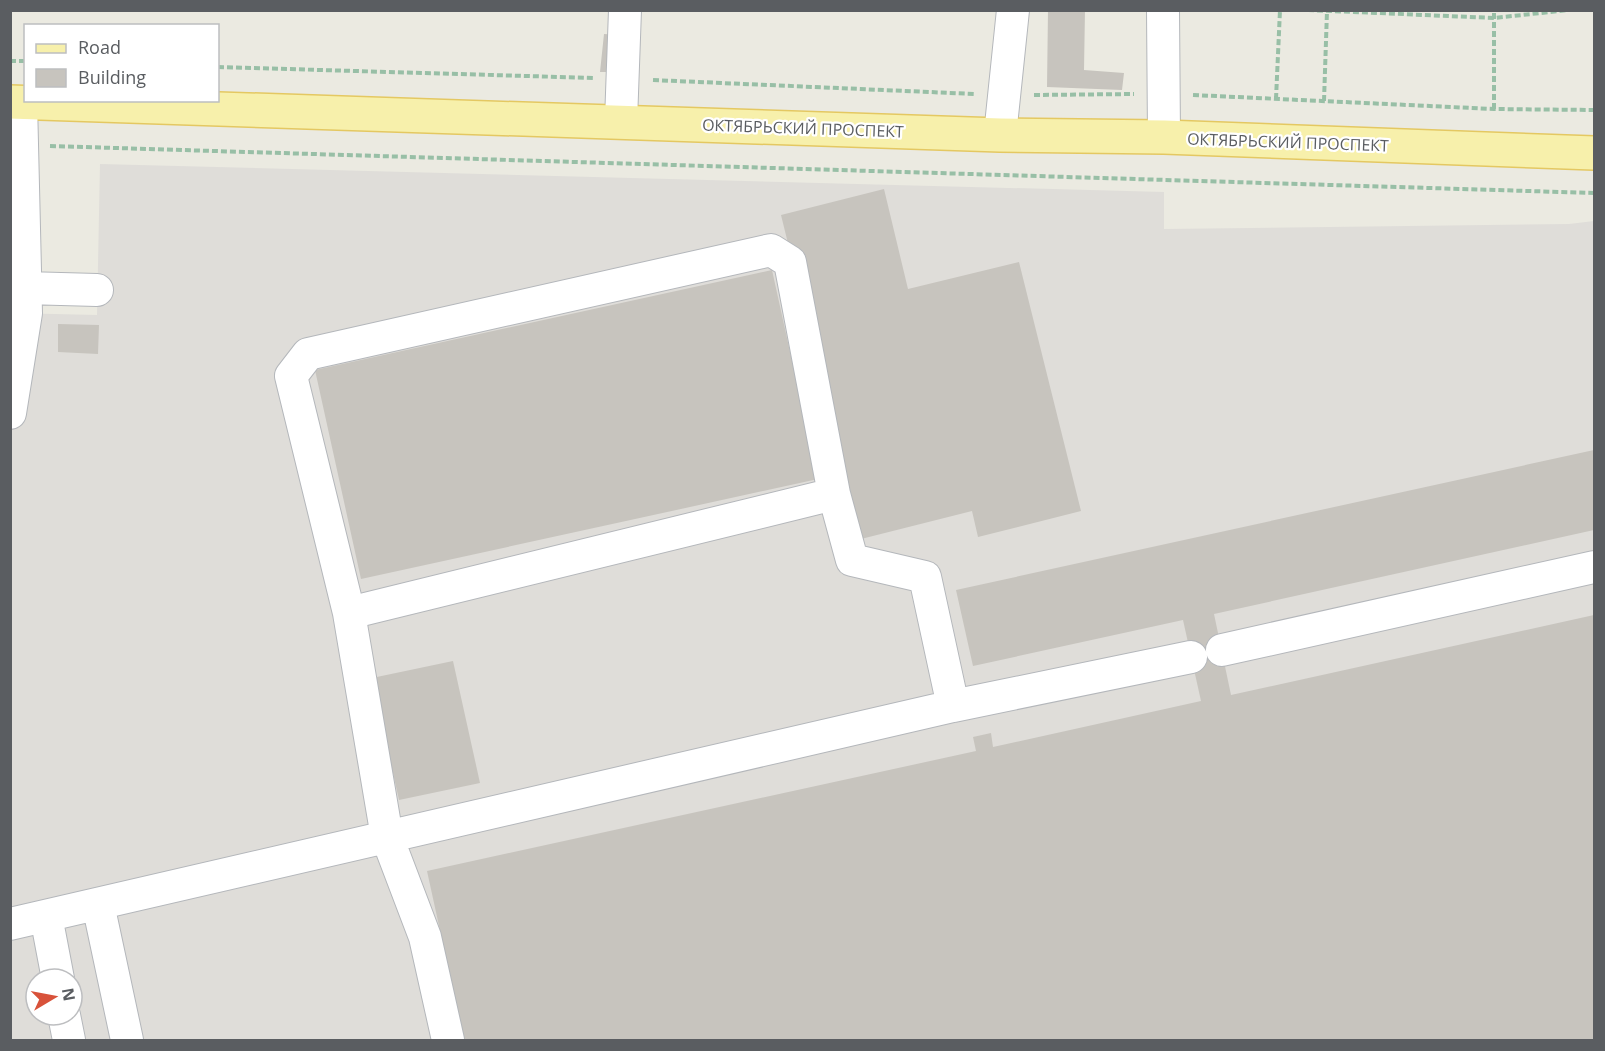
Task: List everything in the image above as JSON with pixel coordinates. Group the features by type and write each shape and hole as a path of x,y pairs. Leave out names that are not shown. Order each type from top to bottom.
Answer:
{"main road":[{"name":"ОКТЯБРЬСКИЙ ПРОСПЕКТ","path":"16,102 1000,135 1164,137 1594,153"}],"street":[{"path":"621,121 625,10"},
{"path":"1000,135 1013,10"},
{"path":"1163,10 1164,137"},
{"path":"10,413 26,313 22,145 16,102"},
{"path":"448,1041 425,937 387,837 349,613 291,376 308,354 771,250 790,262 834,494 852,560 925,577 953,706"},
{"path":"25,288 97,290"},
{"path":"349,613 834,494"},
{"path":"1222,650 1594,567"},
{"path":"10,924 953,706 1191,657"},
{"path":"98,904 127,1041"},
{"path":"46,916 56,967"}],"path":[{"path":"1276,99 1280,10"},
{"path":"1308,10 1494,18 1569,10"},
{"path":"1494,10 1494,109"},
{"path":"1324,101 1327,11"},
{"path":"219,67 623,79 1004,95 1164,93 1494,109 1594,110"},
{"path":"22,145 1594,193"}],"shaded area":[{"path":"100,164 1164,192 1164,229 1569,224 1594,221 1594,1040 11,1040 11,313 97,315"}],"building":[{"path":"1048,10 1085,10 1084,70 1124,73 1122,90 1047,87"},
{"path":"604,34 619,35 619,72 600,72"},
{"path":"884,189 908,289 1019,262 1081,511 978,537 972,511 861,539 781,215"},
{"path":"772,270 818,479 361,579 315,370"},
{"path":"58,324 99,325 98,354 58,352"},
{"path":"1594,450 1594,530 1214,614 1231,695 1594,615 1594,1040 464,1040 427,871 976,751 973,737 991,733 993,747 1201,701 1183,620 973,666 956,590"},
{"path":"453,661 480,783 399,800 372,678"}]}
